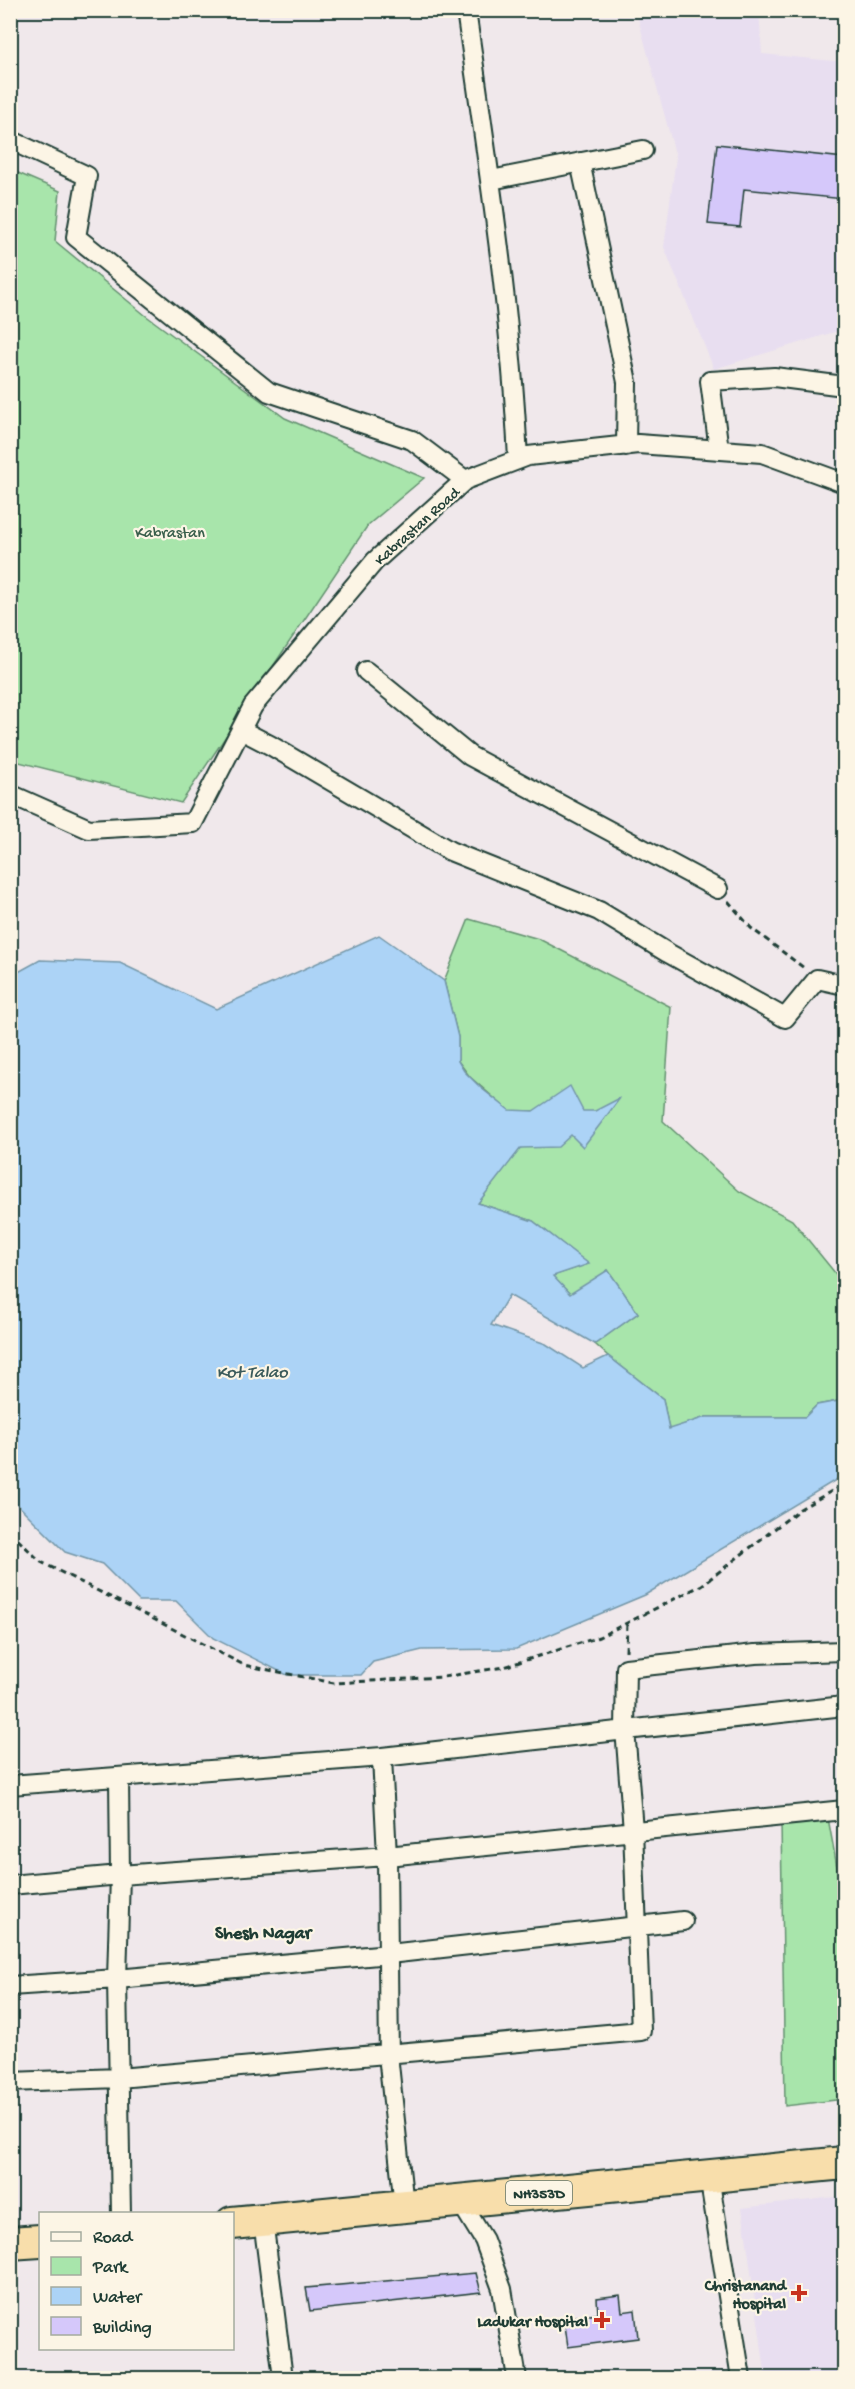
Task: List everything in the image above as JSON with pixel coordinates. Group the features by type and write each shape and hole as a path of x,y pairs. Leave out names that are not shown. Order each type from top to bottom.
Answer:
{"highway":[{"name":"NH353D","path":"248,2221 844,2163"},
{"path":"10,2243 39,2241"}],"street":[{"path":"466,10 504,280 514,379 518,460"},
{"path":"10,140 87,176 76,237 269,392 412,440 465,480"},
{"path":"491,180 643,150"},
{"path":"580,162 627,382 626,446"},
{"path":"718,450 710,381 774,377 844,386"},
{"name":"Kabrastan Road","path":"10,794 89,829 194,823 253,706 375,561 465,480 528,456 638,444 762,453 844,483"},
{"path":"366,671 470,756 718,889"},
{"path":"241,730 450,851 599,911 668,953 786,1018 817,979 844,986"},
{"path":"10,2082 119,2078 642,2031 633,1830 625,1729 626,1668 755,1654 844,1651"},
{"path":"10,1785 382,1757 844,1706"},
{"path":"382,1757 387,1856 389,2054 404,2206"},
{"path":"119,1777 120,1875 117,1979 121,2212"},
{"path":"10,1885 387,1856 844,1810"},
{"path":"10,1986 117,1979 389,1954 683,1921"},
{"path":"709,2176 741,2379"},
{"path":"460,2201 484,2240 501,2289 517,2379"},
{"path":"248,2221 283,2379"}],"path":[{"path":"718,889 751,928 817,979"},
{"path":"10,1532 41,1562 244,1665 334,1683 443,1677 504,1667 599,1637 702,1585 800,1509 844,1484"},
{"path":"626,1668 627,1623"}],"shaded area":[{"path":"636,11 759,11 762,54 844,62 844,329 714,369 664,247 676,157"},
{"name":"Christanand Hospital","path":"844,2196 844,2378 766,2378 742,2208"}],"green space":[{"name":"Kabrastan","path":"11,170 60,191 55,241 145,315 285,418 424,478 368,525 181,803 11,760"},
{"path":"469,919 539,939 671,1007 663,1121 739,1191 792,1220 844,1284 844,1400 817,1405 805,1417 706,1417 669,1430 663,1399 595,1344 638,1313 608,1270 571,1295 552,1276 588,1264 533,1221 478,1203 521,1147 533,1111 509,1111 470,1077 458,1061 458,1037 444,981"},
{"path":"828,1818 844,1905 844,2099 785,2106 781,1820"}],"water":[{"name":"Kot Talao","path":"379,935 444,981 458,1037 458,1061 464,1071 481,1088 509,1110 533,1111 570,1086 583,1111 595,1111 620,1098 583,1147 571,1135 558,1147 521,1148 478,1203 533,1221 589,1264 553,1276 570,1294 608,1270 638,1313 595,1344 509,1295 491,1325 546,1344 583,1368 608,1356 663,1399 669,1429 706,1417 805,1417 817,1405 844,1400 844,1475 645,1595 516,1649 422,1650 373,1662 361,1675 287,1675 213,1638 176,1601 139,1601 102,1564 65,1552 11,1498 11,976 40,960 120,963 216,1009"}],"building":[{"path":"717,144 844,158 844,199 744,189 740,227 708,224"},
{"path":"476,2273 481,2292 310,2311 306,2288"},
{"path":"620,2295 622,2312 635,2310 638,2338 568,2347 564,2318 598,2314 597,2298"}],"place":[{"name":"Christanand Hospital","path":"799,2293"},
{"name":"Ladukar Hospital","path":"602,2320"}],"district":[{"name":"Shesh Nagar","path":"263,1932"}]}
